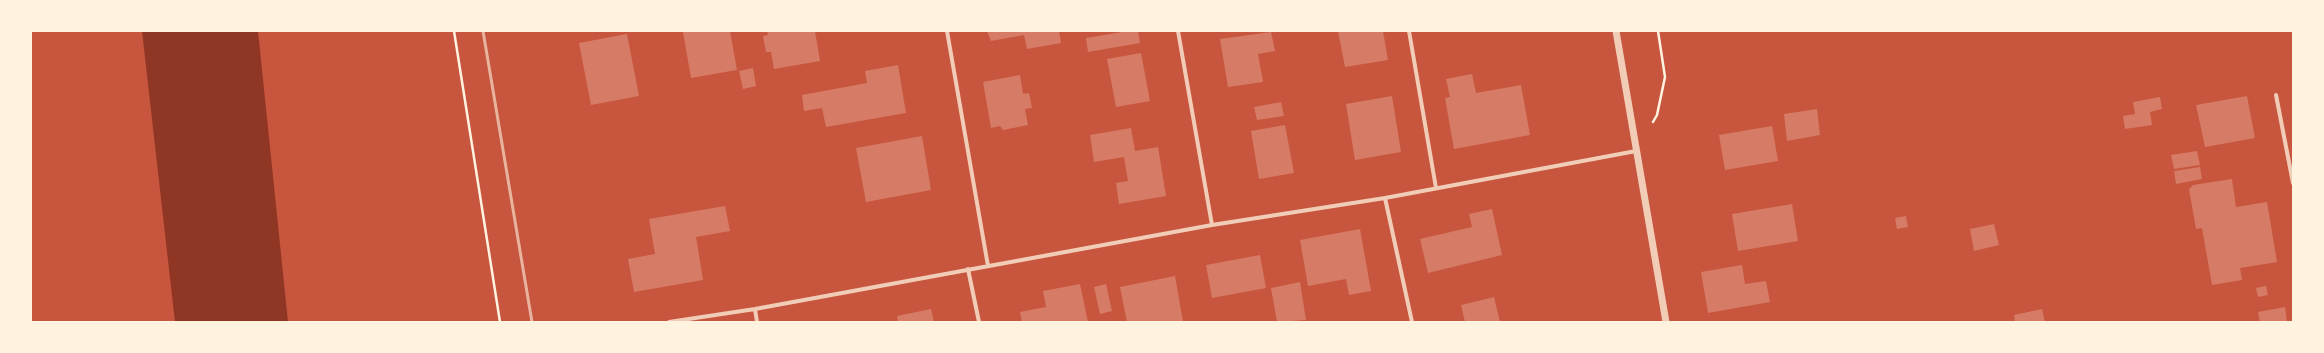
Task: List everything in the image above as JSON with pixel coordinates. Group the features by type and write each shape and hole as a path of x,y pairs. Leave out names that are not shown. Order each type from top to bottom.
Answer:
{"street":[{"path":"947,31 988,266"},
{"path":"1178,31 1212,224"},
{"path":"1409,31 1436,188"},
{"path":"1616,31 1666,322"},
{"path":"2276,95 2293,183"},
{"path":"670,322 755,309 1212,224 1385,198 1636,151"},
{"path":"1385,198 1412,322"},
{"path":"968,269 979,322"},
{"path":"755,309 757,322"}],"path":[{"path":"454,31 500,322"},
{"path":"1636,151 1657,115 1665,77 1658,31"}],"shaded area":[{"path":"142,31 258,31 288,322 175,322"}],"building":[{"path":"730,31 737,70 691,78 683,32"},
{"path":"767,31 815,31 820,61 774,69 771,52 766,52 763,36 768,35"},
{"path":"987,31 1059,31 1061,43 1027,49 1024,35 991,41"},
{"path":"1128,31 1138,31 1140,43 1088,52 1086,38"},
{"path":"1338,31 1383,31 1388,60 1345,67"},
{"path":"1271,32 1275,51 1258,54 1263,82 1228,87 1220,39"},
{"path":"627,34 639,96 591,105 579,43"},
{"path":"1141,53 1150,101 1116,107 1107,59"},
{"path":"898,65 906,113 826,127 822,108 804,111 802,95 867,83 865,71"},
{"path":"753,68 756,86 743,89 739,71"},
{"path":"1472,74 1476,93 1521,85 1530,135 1454,149 1445,98 1450,97 1446,79"},
{"path":"1020,75 1023,94 1029,93 1032,108 1025,109 1028,125 1003,130 1000,126 991,128 983,82"},
{"path":"1392,96 1401,152 1355,160 1346,104"},
{"path":"2247,96 2255,138 2205,147 2196,105"},
{"path":"2160,97 2162,109 2150,112 2152,125 2125,129 2123,116 2135,114 2133,102"},
{"path":"1281,102 1284,116 1257,120 1254,107"},
{"path":"1817,109 1820,135 1787,141 1784,114"},
{"path":"1285,125 1294,173 1259,179 1251,131"},
{"path":"1772,126 1778,161 1725,170 1719,135"},
{"path":"1131,128 1135,151 1158,147 1166,196 1119,204 1116,183 1128,181 1124,157 1094,162 1090,135"},
{"path":"922,136 931,190 866,202 856,148"},
{"path":"2197,151 2200,165 2174,169 2171,155"},
{"path":"2200,167 2202,179 2176,184 2174,171"},
{"path":"2232,179 2236,207 2267,202 2277,262 2240,268 2242,280 2212,285 2202,228 2196,229 2189,189 2193,185"},
{"path":"1792,204 1798,241 1738,251 1732,214"},
{"path":"725,206 730,231 696,237 703,280 634,292 628,259 655,254 649,219"},
{"path":"1492,209 1502,255 1428,273 1420,239 1472,227 1469,214"},
{"path":"1906,216 1908,227 1897,229 1895,218"},
{"path":"1994,224 1999,245 1974,251 1970,229"},
{"path":"1360,229 1371,291 1349,295 1346,279 1308,286 1300,240"},
{"path":"1260,255 1266,288 1212,298 1206,265"},
{"path":"1742,265 1745,284 1766,281 1770,302 1708,313 1701,272"},
{"path":"1175,276 1183,322 1127,322 1120,287"},
{"path":"1300,282 1306,320 1277,322 1271,288"},
{"path":"1080,284 1088,322 1022,322 1020,312 1046,307 1043,291"},
{"path":"1106,284 1112,311 1100,314 1094,287"},
{"path":"2266,286 2268,295 2258,297 2256,288"},
{"path":"1494,297 1500,322 1465,322 1461,305"},
{"path":"2285,307 2287,322 2260,322 2258,312"},
{"path":"931,309 934,322 898,322 897,316"},
{"path":"2042,309 2045,322 2015,322 2014,315"}],"railway":[{"path":"483,31 532,322"}]}
